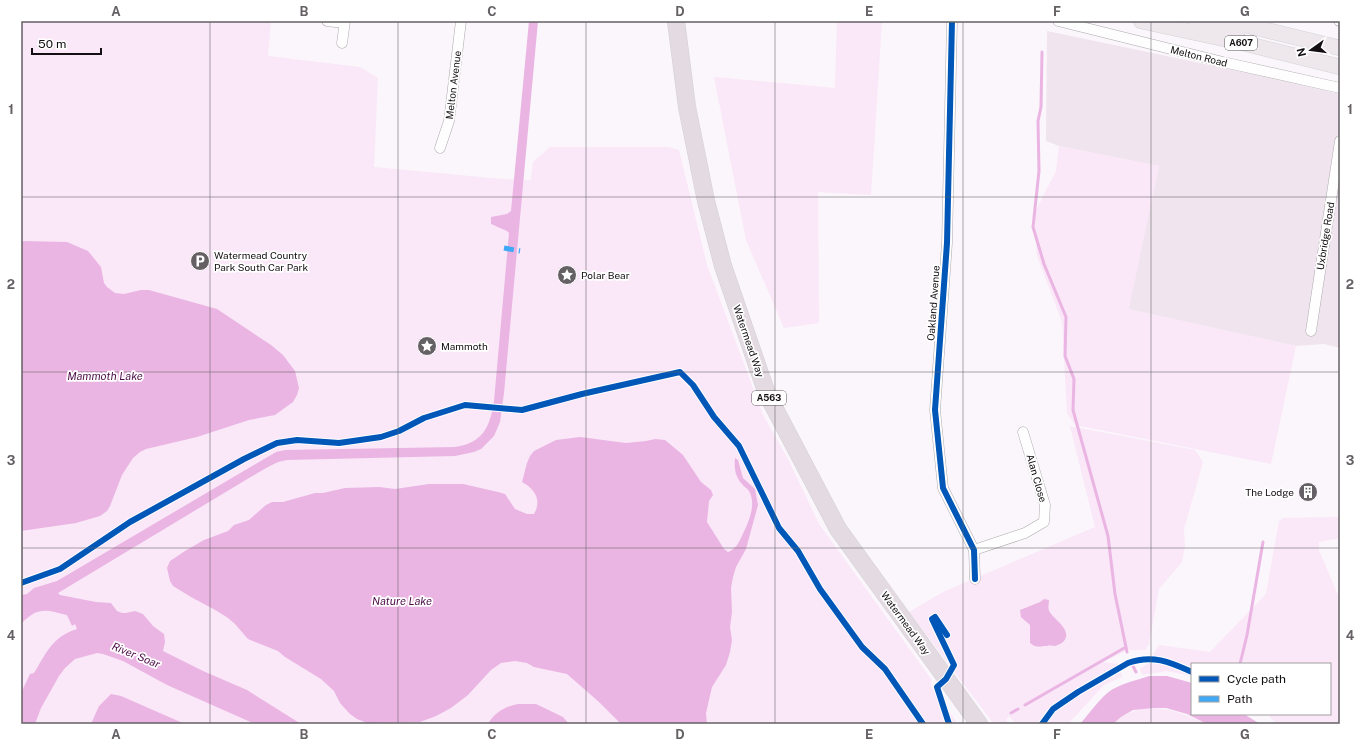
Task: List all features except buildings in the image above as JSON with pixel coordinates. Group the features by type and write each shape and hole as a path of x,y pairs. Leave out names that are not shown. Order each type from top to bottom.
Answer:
{"highway":[{"name":"Watermead Way","path":"676,21 687,107 706,201 723,266 767,394 838,529 979,724"}],"main road":[{"name":"Melton Road","path":"1141,21 1242,43 1340,67"},
{"path":"1196,21 1241,31 1244,35 1242,43"},
{"name":"A607","path":"1228,21 1340,48"}],"street":[{"path":"327,21 345,22 342,44"},
{"name":"Melton Avenue","path":"440,148 449,121 461,21"},
{"name":"Oakland Avenue","path":"952,21 947,243 935,410 943,488 974,550 975,579"},
{"name":"Melton Road","path":"1058,21 1223,62 1340,88"},
{"name":"Uxbridge Road","path":"1311,331 1340,141"},
{"name":"Alan Close","path":"974,550 1025,533 1044,522 1045,505 1023,432"}],"shaded area":[{"path":"21,21 271,21 268,56 360,67 378,78 374,167 502,179 531,180 533,162 550,147 668,147 679,150 707,265 763,415 788,459 819,524 931,679 931,687 958,724 21,724"},
{"path":"837,21 882,21 871,195 818,192 819,323 784,328 746,240 714,77 835,88"},
{"path":"1047,31 1340,94 1340,348 1324,344 1296,346 1128,309 1159,166 1059,146 1046,141"},
{"path":"1059,146 1159,166 1129,309 1296,346 1271,464 1075,425 1067,413 1062,322 1037,256 1034,214 1056,171"},
{"path":"1070,426 1195,450 1203,462 1184,529 1185,546 1182,562 1159,589 1149,644 1145,650 1128,650 1103,662 1118,664 1122,677 1104,685 1068,724 1016,724 1009,716 1006,720 1009,724 994,724 909,612 943,592 1095,527","holes":["1049,600 1049,609 1052,614 1058,646 1037,647 1030,643 1030,625 1020,610"]},
{"path":"1340,517 1340,538 1319,542 1319,550 1340,600 1340,724 1276,724 1269,715 1331,715 1331,663 1191,663 1191,676 1167,671 1142,675 1140,669 1147,664 1159,645 1210,652 1266,594 1279,521 1283,518"},
{"path":"1143,708 1176,712 1207,724 1113,724 1127,714"}],"water":[{"name":"River Soar","path":"529,21 538,21 504,393 500,422 494,436 481,449 455,456 287,460 278,462 58,593 60,595 96,602 111,603 117,611 122,613 135,611 143,614 153,626 164,634 165,642 163,651 203,671 247,690 301,724 255,724 167,685 123,661 97,653 75,659 65,668 41,708 35,724 21,724 21,693 30,674 34,673 51,646 56,641 69,632 77,629 75,624 72,626 67,615 48,611 32,614 21,624 21,595 27,594 34,588 57,581 276,452 285,450 455,447 472,442 479,438 484,432 490,419 494,401 509,233 491,224 491,217 507,214 511,211"},
{"name":"Mammoth Lake","path":"21,241 67,242 88,251 101,267 104,283 115,293 124,294 141,290 149,290 217,309 271,345 283,355 295,371 299,388 293,402 275,415 249,420 197,437 146,449 133,458 122,475 110,506 107,511 100,516 76,523 21,531"},
{"name":"Nature Lake","path":"580,437 626,443 655,439 665,440 683,455 701,482 711,490 713,495 709,501 707,522 724,549 728,552 731,551 740,541 749,520 752,508 749,491 736,475 735,458 738,460 743,478 755,489 758,505 746,549 736,567 731,588 732,612 730,627 732,640 730,652 726,665 712,687 706,713 707,724 621,724 567,674 534,667 527,663 515,661 501,663 491,670 468,695 451,708 436,716 420,722 367,723 350,714 340,703 334,691 321,679 285,657 278,651 248,639 228,618 173,586 170,581 167,568 170,561 185,551 204,540 228,531 234,525 249,520 266,505 272,502 283,502 315,493 323,493 345,488 379,487 395,489 429,484 463,484 505,494 515,509 527,514 534,514 537,504 536,495 527,485 522,482 530,456 534,451 556,440"},
{"path":"1044,599 1049,600 1049,610 1064,628 1066,637 1064,641 1056,646 1036,647 1030,643 1030,625 1021,617 1020,610"},
{"path":"1149,676 1167,676 1191,683 1191,715 1246,715 1260,724 1207,724 1187,714 1166,708 1153,708 1133,710 1113,724 1080,724 1108,692 1126,683"},
{"path":"111,694 121,696 185,724 91,724 99,706"},
{"path":"518,704 536,704 563,717 569,724 488,724 501,711 509,706"}],"waterway":[{"path":"1042,52 1041,107 1038,121 1039,171 1033,227 1044,264 1066,317 1065,356 1074,379 1073,410 1108,536 1115,594 1127,652"},
{"path":"1240,663 1247,635 1263,542"},
{"path":"1025,705 1126,647"},
{"path":"1133,666 1136,672"},
{"path":"1011,713 1018,709"}],"marked path":[{"path":"504,248 520,251"}],"cycle path":[{"path":"952,21 947,243 935,410 943,488 974,550 975,579"},
{"path":"21,583 60,569 130,522 244,459 277,443 297,440 339,443 381,437 399,431 424,418 465,405 522,410 582,394 680,372 693,385 714,417 739,446 779,528 798,551 820,589 862,647 885,669 923,724"},
{"path":"947,635 935,617 932,619 954,665 946,679 937,687 949,724"},
{"path":"1042,724 1053,709 1078,692 1128,663 1145,659 1161,660 1191,672"}],"place":[{"name":"Watermead Country Park South Car Park","path":"200,261"},
{"name":"Polar Bear","path":"567,275"},
{"name":"Mammoth","path":"427,346"},
{"name":"The Lodge","path":"1308,492"}]}
